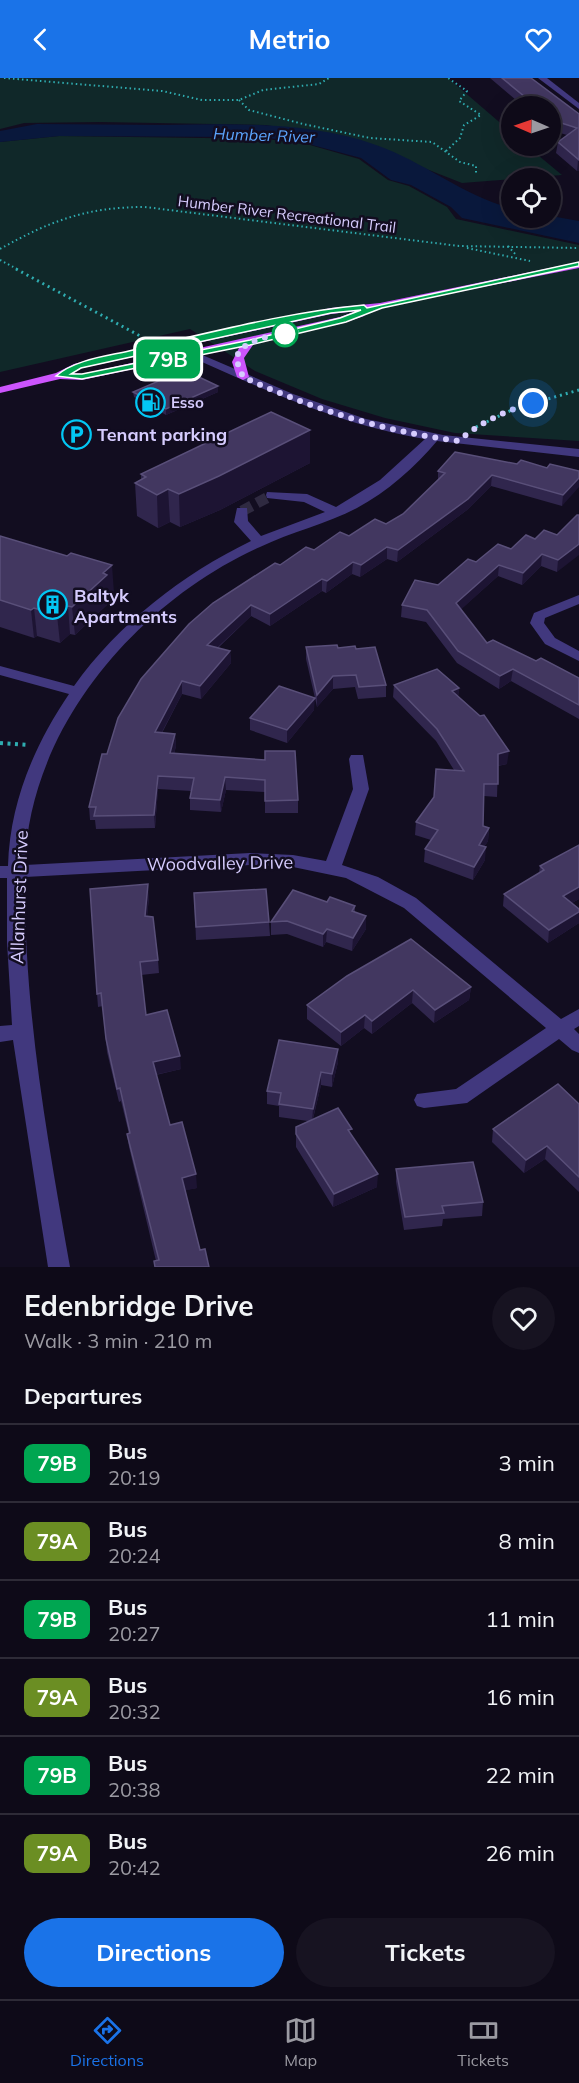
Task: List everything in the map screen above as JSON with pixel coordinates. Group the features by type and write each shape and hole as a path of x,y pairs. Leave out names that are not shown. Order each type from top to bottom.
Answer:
{"main road":[{"path":"60,376 78,366 172,345 331,311 380,306 579,265"},
{"path":"0,390 60,376 82,377 250,342 343,320 380,306"},
{"path":"243,377 236,359 238,353 250,342"}],"street":[{"path":"542,78 579,106"},
{"path":"172,345 243,377 339,415 433,438 579,453"},
{"name":"Allanhurst Drive","path":"58,1267 10,1033 15,929 8,872 25,806 45,746 76,691 114,647 153,611 204,574 260,542 366,497 418,455 433,438"},
{"path":"272,495 307,498 335,512"},
{"path":"242,511 241,522 260,542"},
{"path":"579,600 539,615 537,622 550,640 579,657"},
{"path":"0,670 76,691"},
{"path":"333,866 361,789 357,759"},
{"name":"Woodvalley Drive","path":"8,872 250,859 283,859 333,866 388,889 410,903 579,1045"},
{"path":"424,1100 460,1097 579,1016"}],"path":[{"path":"4,78 162,91 202,100 238,100 263,90 319,84 329,78"},
{"path":"446,151 460,138 464,125 481,115 459,101 467,91 448,78"},
{"path":"238,100 249,110 370,138 432,142 460,162 476,166 476,174"},
{"name":"Humber River Recreational Trail","path":"0,249 43,225 98,209 117,207 167,209 459,246 579,248"},
{"path":"459,246 531,262 513,254 508,246"},
{"path":"0,260 142,338 151,340"},
{"path":"458,441 474,428 516,408 579,390"},
{"path":"0,743 45,746"}],"green space":[{"path":"0,78 448,78 501,123 501,156 539,156 554,168 501,168 501,180 462,183 406,161 319,134 266,125 24,123 0,129"},
{"path":"59,136 267,139 310,145 359,159 388,180 409,186 447,207 456,219 579,245 579,441 455,433 385,418 322,399 255,371 190,329 0,372 0,142"}],"water":[{"name":"Humber River","path":"37,124 218,124 298,128 324,132 350,137 393,152 476,195 501,205 501,226 462,218 451,207 411,185 391,180 361,158 312,145 269,138 234,137 59,136 0,142 0,131"},
{"path":"561,218 579,221 579,243 509,228 561,228"}],"building":[{"path":"502,78 531,78 555,96 524,96"},
{"path":"561,100 579,114 579,160 561,145 561,140 577,128 561,123"},
{"path":"184,370 218,386 166,409 133,392"},
{"path":"271,412 310,430 179,494 168,489 157,495 135,483 146,477 141,474"},
{"path":"455,452 517,464 521,460 547,468 550,464 579,471 579,478 563,495 492,475 468,499 398,550 387,547 361,565 353,562 327,581 322,579 270,614 251,605 207,645 230,651 200,686 182,681 155,732 175,734 170,753 265,760 265,751 295,751 298,800 265,801 265,780 225,777 220,800 190,798 194,778 158,776 154,815 94,816 96,807 89,807 102,754 107,754 118,718 141,679 189,624 213,603 275,563 280,565 306,547 314,550 340,532 349,536 375,519 386,524 403,514 445,473 438,471"},
{"path":"579,515 579,544 558,560 542,554 523,573 499,565 456,603 487,643 493,640 536,661 541,658 579,678 579,705 513,669 500,676 458,651 427,610 402,605 415,580 438,585 468,559 476,562 498,544 511,549 526,535 535,539 544,530 557,535"},
{"path":"0,536 67,556 71,553 112,565 103,573 107,575 72,607 68,606 57,615 34,608 31,610 0,600"},
{"path":"337,645 338,648 355,646 356,649 375,647 386,685 359,687 356,675 333,676 317,695 306,647"},
{"path":"437,669 459,688 452,691 480,716 484,715 509,751 498,754 498,784 484,784 483,826 489,828 479,845 486,847 474,867 425,849 438,830 416,822 434,797 436,769 464,771 437,729 394,685"},
{"path":"279,686 315,698 287,730 250,718"},
{"path":"579,845 579,887 563,896 579,909 579,912 549,930 504,894 544,870 540,866"},
{"path":"148,884 145,916 153,917 158,960 140,962 146,1015 167,1010 180,1056 153,1062 170,1125 182,1122 196,1174 182,1178 200,1250 205,1249 209,1267 155,1267 154,1261 159,1260 127,1134 130,1133 120,1088 117,1089 106,1039 101,993 97,994 90,889"},
{"path":"266,889 269,922 196,927 194,893"},
{"path":"293,890 327,902 330,897 355,906 352,911 366,916 353,938 327,929 323,934 287,921 271,922"},
{"path":"411,939 471,987 435,1010 413,990 372,1021 365,1015 341,1032 307,1005 347,976"},
{"path":"279,1040 338,1049 332,1074 321,1072 313,1109 279,1104 281,1093 267,1091"},
{"path":"558,1084 579,1104 579,1177 547,1146 526,1160 493,1129"},
{"path":"338,1108 352,1129 348,1130 378,1174 334,1194 296,1134 296,1127"},
{"path":"473,1162 483,1202 442,1206 444,1213 405,1217 396,1169"}],"tunnel":[{"path":"242,511 272,495"}],"bus line":[{"name":"79B","path":"364,308 331,311 158,347 78,366 60,376 82,377 250,342 343,320 380,306 579,264"}],"place":[{"name":"Esso","path":"150,402"},
{"name":"Tenant parking","path":"76,434"},
{"name":"Baltyk Apartments","path":"53,605"}],"route":[{"path":"285,334 296,331 250,342 238,353 236,359 243,377 311,406 362,422 433,438 458,441 474,428 516,408 533,403"}]}
